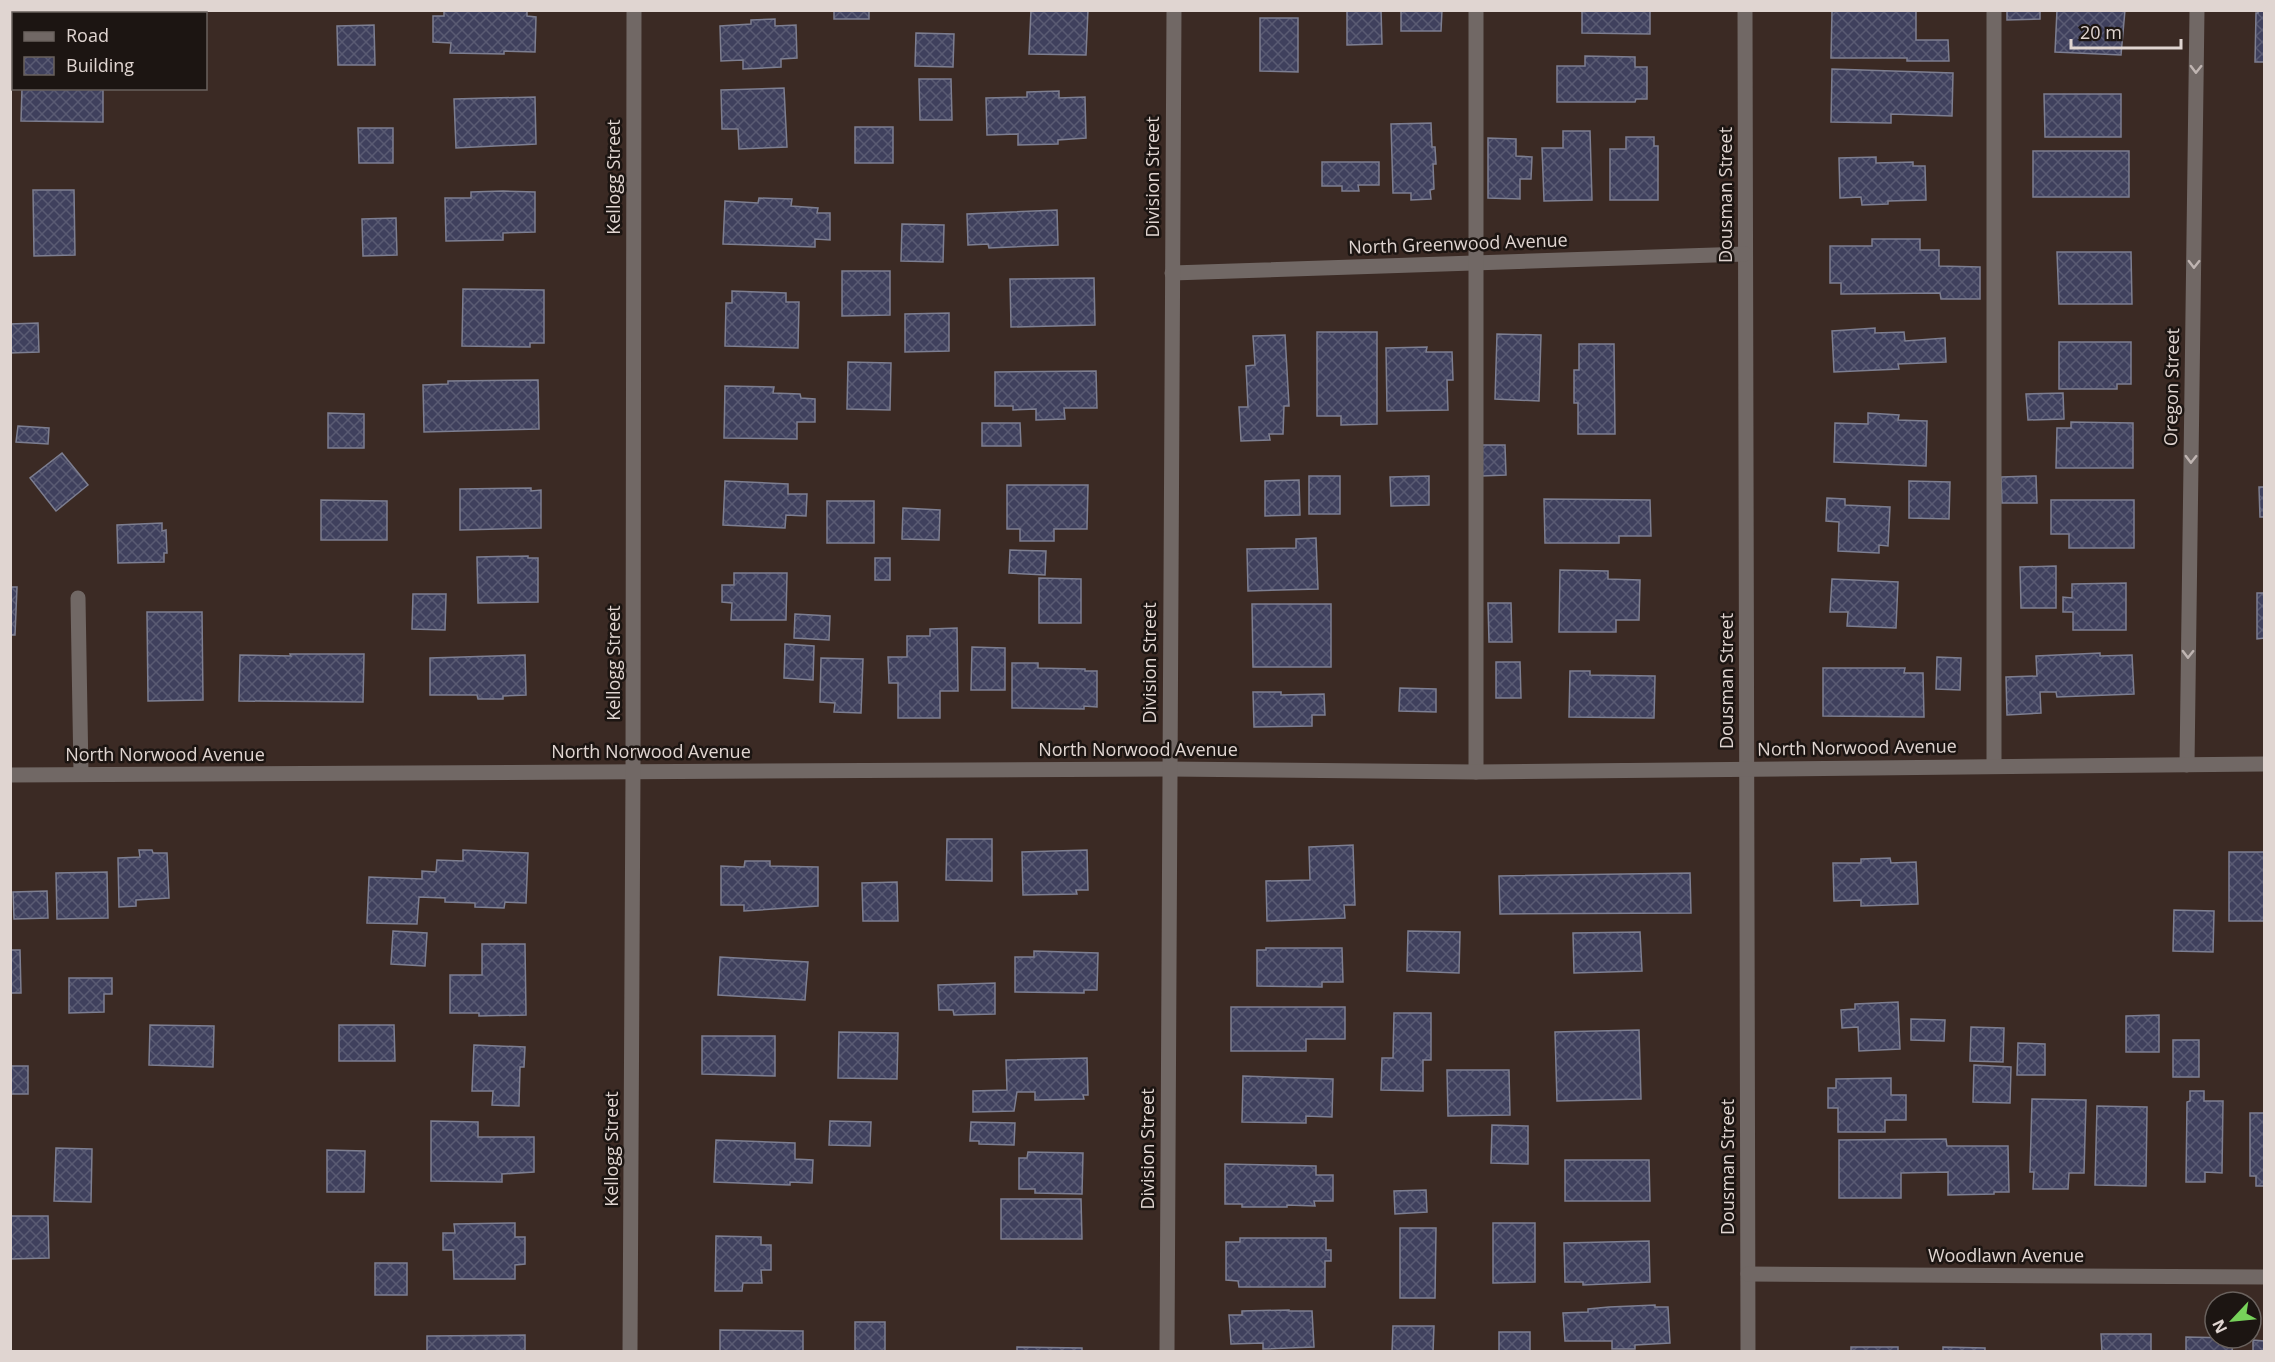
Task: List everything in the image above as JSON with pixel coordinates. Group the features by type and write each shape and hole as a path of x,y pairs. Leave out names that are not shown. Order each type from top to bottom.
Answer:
{"street":[{"name":"Kellogg Street","path":"630,1352 634,10"},
{"name":"Division Street","path":"1167,1352 1168,769 1174,10"},
{"path":"1476,10 1476,772"},
{"name":"Dousman Street","path":"1745,10 1748,1352"},
{"path":"1994,10 1994,766"},
{"name":"Oregon Street","path":"2187,765 2197,10"},
{"name":"North Greenwood Avenue","path":"1172,273 1745,254"},
{"path":"78,598 81,774"},
{"name":"North Norwood Avenue","path":"10,775 1168,769 1476,772 2265,764"},
{"name":"Woodlawn Avenue","path":"1748,1274 2265,1276"}],"building":[{"path":"444,10 527,10 527,16 536,17 535,52 450,53 451,43 433,42 433,16 444,16"},
{"path":"834,10 869,10 869,19 834,19"},
{"path":"1031,10 1088,10 1086,55 1029,54"},
{"path":"1347,10 1381,10 1382,44 1347,45"},
{"path":"1401,10 1442,10 1441,31 1401,31"},
{"path":"1582,10 1650,10 1650,34 1582,33"},
{"path":"2007,10 2040,10 2040,19 2007,20"},
{"path":"2057,10 2125,10 2121,55 2055,52"},
{"path":"2258,10 2264,10 2264,62 2255,62 2256,13"},
{"path":"1832,11 1916,11 1916,40 1948,40 1949,61 1907,61 1907,58 1831,58"},
{"path":"10,16 12,16 12,57 10,57"},
{"path":"1260,18 1298,18 1298,72 1260,71"},
{"path":"775,19 775,26 796,25 797,58 781,59 781,67 743,69 743,60 721,61 720,26 751,24 751,20"},
{"path":"374,25 375,65 338,65 337,26"},
{"path":"916,33 954,34 953,67 915,66"},
{"path":"1585,56 1635,57 1635,67 1647,67 1647,99 1636,99 1635,102 1557,102 1557,66 1585,66"},
{"path":"1832,69 1953,73 1952,116 1891,114 1891,123 1831,122"},
{"path":"919,79 951,79 952,120 920,120"},
{"path":"784,88 787,147 739,149 738,129 722,129 721,90"},
{"path":"22,90 103,90 103,122 21,121"},
{"path":"1059,91 1059,98 1085,97 1086,138 1058,140 1058,144 1018,145 1018,134 987,135 986,98 1027,97 1027,92"},
{"path":"2044,94 2121,94 2121,137 2045,137"},
{"path":"535,97 536,144 456,148 454,99"},
{"path":"1431,123 1432,147 1435,147 1436,164 1433,164 1434,189 1430,190 1431,199 1411,200 1411,193 1393,193 1391,124"},
{"path":"855,127 893,127 893,163 855,163"},
{"path":"358,128 393,128 393,163 359,163"},
{"path":"1563,131 1590,131 1592,200 1544,201 1542,148 1563,148"},
{"path":"1626,137 1654,137 1654,146 1658,146 1658,200 1610,200 1610,149 1626,149"},
{"path":"1488,138 1516,139 1516,156 1532,157 1531,179 1520,179 1520,199 1488,198"},
{"path":"2033,151 2129,151 2129,197 2033,197"},
{"path":"1876,157 1876,163 1913,162 1913,166 1925,166 1926,200 1888,201 1888,204 1862,205 1861,197 1840,198 1839,158"},
{"path":"1322,162 1379,162 1379,185 1358,185 1359,191 1342,191 1342,186 1322,186"},
{"path":"33,190 74,190 75,255 34,256"},
{"path":"471,192 535,192 535,232 503,233 503,240 446,241 445,198 471,198"},
{"path":"759,198 792,199 791,206 818,208 817,213 830,213 830,240 815,239 815,247 723,244 725,201 758,203"},
{"path":"1057,210 1058,245 989,248 988,244 968,245 967,214"},
{"path":"396,218 397,255 363,256 362,219"},
{"path":"902,224 944,225 943,262 901,261"},
{"path":"1872,239 1920,239 1920,250 1939,250 1939,266 1980,267 1980,299 1941,299 1940,293 1841,294 1841,283 1830,283 1830,246 1872,246"},
{"path":"2057,252 2131,252 2132,304 2059,304"},
{"path":"842,271 890,271 890,315 842,316"},
{"path":"1094,278 1095,325 1011,327 1010,279"},
{"path":"463,289 544,290 544,343 530,343 530,347 462,346"},
{"path":"732,291 786,293 786,302 799,302 798,348 725,346 726,303 732,303"},
{"path":"949,313 949,351 905,352 905,314"},
{"path":"38,323 39,352 10,353 10,324"},
{"path":"1875,328 1875,333 1904,332 1905,341 1945,338 1946,362 1898,364 1899,369 1834,372 1832,331"},
{"path":"1317,332 1377,332 1377,424 1341,425 1341,416 1317,416"},
{"path":"1497,334 1541,335 1539,401 1495,399"},
{"path":"1285,335 1289,406 1284,406 1283,434 1269,434 1270,440 1241,441 1239,407 1248,407 1246,366 1255,365 1253,336"},
{"path":"2059,342 2131,342 2131,384 2117,384 2117,389 2059,389"},
{"path":"1579,344 1614,344 1615,434 1578,434 1578,403 1574,403 1574,370 1579,370"},
{"path":"1427,347 1426,352 1452,352 1453,380 1447,380 1448,410 1387,411 1386,348"},
{"path":"848,362 891,363 890,410 847,409"},
{"path":"1096,371 1097,408 1064,408 1065,419 1036,420 1036,409 1013,410 1013,406 995,406 995,372"},
{"path":"538,380 539,429 424,432 423,385 448,384 448,381"},
{"path":"725,386 774,387 773,393 800,394 801,398 815,399 815,422 797,422 797,439 724,438"},
{"path":"2063,393 2064,419 2028,420 2026,394"},
{"path":"328,413 364,414 364,448 328,448"},
{"path":"1868,413 1899,415 1898,420 1927,421 1926,466 1834,462 1835,423 1868,424"},
{"path":"2071,422 2133,423 2133,468 2056,468 2057,428 2071,428"},
{"path":"982,423 1020,423 1021,446 982,446"},
{"path":"18,426 49,428 48,444 16,442"},
{"path":"1481,445 1505,445 1506,475 1482,476"},
{"path":"62,453 88,485 56,511 30,478"},
{"path":"1309,476 1340,476 1340,514 1309,514"},
{"path":"1429,476 1429,505 1391,506 1390,477"},
{"path":"2036,476 2037,503 2002,503 2001,477"},
{"path":"1299,480 1300,515 1265,516 1265,481"},
{"path":"725,481 788,484 788,494 807,494 806,516 786,515 785,528 723,525"},
{"path":"1909,481 1950,482 1949,519 1909,518"},
{"path":"1007,485 1088,485 1087,529 1054,529 1054,541 1020,541 1020,529 1007,529"},
{"path":"2259,487 2264,487 2264,517 2260,517"},
{"path":"531,488 531,491 541,490 541,528 460,530 460,489"},
{"path":"1827,498 1845,499 1845,505 1890,507 1888,546 1879,545 1879,553 1838,551 1839,522 1826,521"},
{"path":"1544,499 1650,500 1651,536 1619,536 1619,543 1545,543"},
{"path":"321,500 387,501 387,540 321,540"},
{"path":"2051,500 2134,500 2134,548 2069,548 2069,534 2051,534"},
{"path":"827,501 874,501 874,543 827,543"},
{"path":"903,508 940,510 939,540 902,539"},
{"path":"162,523 162,531 166,530 167,553 164,553 164,562 118,563 117,525"},
{"path":"1316,538 1318,589 1248,591 1247,549 1296,548 1296,539"},
{"path":"1010,550 1046,551 1045,575 1009,573"},
{"path":"528,556 528,558 538,558 538,602 478,603 477,557"},
{"path":"875,558 890,558 890,580 875,580"},
{"path":"2056,566 2056,608 2021,608 2020,567"},
{"path":"1560,570 1608,571 1608,579 1640,580 1639,620 1616,620 1616,632 1559,632"},
{"path":"734,573 787,573 786,620 731,620 732,603 722,602 722,585 734,585"},
{"path":"1039,578 1081,579 1081,623 1039,623"},
{"path":"1832,579 1898,582 1896,628 1847,626 1848,612 1830,612"},
{"path":"2126,583 2126,630 2073,630 2073,612 2063,612 2063,597 2072,598 2072,584"},
{"path":"10,587 17,587 15,635 10,635"},
{"path":"2257,593 2264,593 2264,638 2257,639"},
{"path":"413,594 446,594 445,630 412,629"},
{"path":"1488,603 1511,603 1512,642 1489,642"},
{"path":"1252,604 1331,604 1331,667 1253,667"},
{"path":"147,612 202,612 203,700 148,701"},
{"path":"795,614 830,616 829,640 794,638"},
{"path":"957,628 958,691 940,691 940,718 898,718 898,683 889,683 888,657 907,657 907,636 930,636 930,629"},
{"path":"785,644 814,646 813,680 784,678"},
{"path":"972,647 1005,648 1005,690 971,690"},
{"path":"2100,653 2100,656 2132,655 2134,694 2057,697 2056,692 2040,692 2041,713 2007,715 2006,677 2037,676 2036,656"},
{"path":"290,654 364,654 363,702 239,701 240,655 291,656"},
{"path":"525,655 526,695 503,696 503,699 478,699 477,695 430,695 430,658"},
{"path":"1937,657 1961,658 1960,690 1936,689"},
{"path":"821,658 863,659 861,713 834,712 835,703 820,702"},
{"path":"1496,662 1520,662 1521,698 1496,698"},
{"path":"1012,663 1038,663 1038,668 1097,671 1097,707 1084,706 1084,709 1012,708"},
{"path":"1823,668 1905,668 1904,673 1923,673 1924,717 1823,716"},
{"path":"1570,671 1590,671 1590,675 1655,676 1654,718 1569,717"},
{"path":"1400,688 1436,689 1436,712 1399,711"},
{"path":"1253,692 1281,692 1281,695 1324,694 1325,715 1312,715 1312,726 1254,727"},
{"path":"947,839 992,839 992,881 946,880"},
{"path":"1353,845 1355,905 1344,905 1345,918 1267,921 1266,881 1310,880 1309,847"},
{"path":"139,850 167,853 169,898 136,900 136,906 119,907 118,858 140,857"},
{"path":"463,850 528,853 526,903 505,902 504,908 475,907 475,903 445,902 445,898 419,897 417,924 367,923 369,877 422,879 422,871 436,872 437,860 463,861"},
{"path":"1087,850 1088,890 1076,890 1077,894 1023,895 1022,852"},
{"path":"2229,852 2264,852 2264,921 2229,921"},
{"path":"1890,858 1891,863 1916,862 1918,904 1861,906 1861,900 1834,901 1833,863 1861,863 1861,859"},
{"path":"745,861 770,861 770,866 818,867 818,906 744,911 744,905 721,905 721,866 744,867"},
{"path":"107,872 108,918 57,919 56,873"},
{"path":"1690,873 1691,913 1500,914 1499,876"},
{"path":"897,882 898,921 863,921 862,883"},
{"path":"47,891 48,918 14,919 13,892"},
{"path":"2174,910 2214,911 2213,952 2173,951"},
{"path":"393,931 427,933 425,966 391,964"},
{"path":"1408,931 1460,932 1459,973 1407,971"},
{"path":"1640,932 1642,971 1574,973 1573,933"},
{"path":"482,944 525,944 526,1015 479,1016 479,1013 450,1013 450,975 482,975"},
{"path":"1266,948 1342,948 1343,982 1322,982 1322,987 1257,986 1257,950 1266,950"},
{"path":"10,950 20,950 21,993 10,993"},
{"path":"1034,951 1098,953 1097,990 1084,990 1084,993 1015,992 1015,957 1034,957"},
{"path":"720,957 808,962 805,1000 718,995"},
{"path":"69,978 112,978 112,994 104,994 104,1012 69,1013"},
{"path":"995,983 995,1014 954,1015 953,1010 939,1010 938,985"},
{"path":"1898,1002 1900,1049 1859,1051 1858,1027 1842,1028 1841,1010 1855,1009 1855,1004"},
{"path":"1231,1007 1345,1007 1345,1039 1306,1039 1306,1051 1231,1051"},
{"path":"1394,1013 1431,1013 1431,1060 1423,1060 1423,1091 1381,1090 1382,1058 1393,1058"},
{"path":"2159,1015 2159,1052 2126,1052 2126,1016"},
{"path":"1911,1019 1945,1020 1944,1041 1911,1040"},
{"path":"150,1025 214,1026 213,1067 149,1065"},
{"path":"339,1025 394,1025 395,1061 339,1061"},
{"path":"1971,1027 2004,1028 2003,1062 1970,1061"},
{"path":"1639,1030 1641,1099 1557,1101 1555,1032"},
{"path":"839,1032 898,1033 897,1079 838,1078"},
{"path":"702,1036 775,1036 775,1076 702,1074"},
{"path":"2173,1040 2199,1040 2199,1077 2173,1077"},
{"path":"2018,1043 2045,1044 2045,1075 2017,1075"},
{"path":"474,1045 525,1047 524,1067 520,1067 519,1106 492,1105 493,1091 472,1091"},
{"path":"1087,1058 1088,1095 1083,1095 1084,1099 1035,1100 1035,1092 1017,1092 1014,1111 973,1112 973,1091 1007,1090 1006,1060"},
{"path":"1974,1065 2011,1067 2010,1103 1973,1102"},
{"path":"10,1066 28,1066 28,1094 10,1094"},
{"path":"1447,1070 1509,1070 1510,1115 1448,1116"},
{"path":"1243,1076 1333,1079 1332,1117 1306,1116 1306,1123 1242,1122"},
{"path":"1891,1078 1891,1095 1906,1095 1906,1120 1885,1120 1885,1132 1838,1132 1838,1108 1828,1108 1828,1088 1836,1088 1836,1079"},
{"path":"2190,1091 2204,1091 2204,1101 2223,1101 2222,1173 2205,1172 2205,1182 2186,1182 2187,1102 2190,1101"},
{"path":"2032,1099 2086,1100 2084,1173 2069,1173 2068,1189 2033,1189 2034,1172 2030,1172"},
{"path":"2097,1106 2147,1107 2146,1186 2095,1185"},
{"path":"2250,1113 2264,1113 2264,1186 2256,1186 2256,1176 2250,1176"},
{"path":"431,1121 478,1122 478,1137 534,1137 534,1172 502,1174 502,1182 431,1181"},
{"path":"830,1121 871,1122 870,1146 829,1145"},
{"path":"971,1122 1015,1123 1014,1145 979,1144 979,1141 970,1141"},
{"path":"1492,1125 1528,1126 1528,1164 1491,1163"},
{"path":"1946,1139 1947,1146 2008,1146 2009,1192 1948,1195 1948,1172 1901,1173 1901,1198 1839,1198 1839,1140"},
{"path":"716,1140 795,1143 795,1159 813,1160 812,1183 790,1182 790,1185 714,1182"},
{"path":"56,1148 92,1149 91,1202 54,1201"},
{"path":"327,1150 365,1151 364,1192 327,1192"},
{"path":"1028,1152 1083,1153 1082,1194 1035,1193 1035,1189 1019,1189 1019,1158 1027,1158"},
{"path":"1565,1160 1649,1160 1650,1201 1565,1201"},
{"path":"1225,1164 1316,1166 1316,1175 1333,1175 1333,1201 1314,1201 1315,1206 1287,1205 1287,1207 1242,1207 1242,1204 1225,1204"},
{"path":"1426,1190 1427,1212 1395,1214 1394,1191"},
{"path":"1001,1199 1081,1199 1082,1239 1001,1239"},
{"path":"10,1216 48,1216 49,1258 10,1259"},
{"path":"515,1223 515,1237 525,1237 525,1264 515,1265 515,1279 454,1279 453,1250 443,1250 443,1233 455,1233 454,1224"},
{"path":"1493,1223 1535,1223 1535,1282 1493,1283"},
{"path":"1400,1228 1436,1228 1435,1298 1400,1298"},
{"path":"716,1236 761,1237 761,1245 771,1245 771,1270 761,1270 762,1283 743,1283 742,1291 715,1291"},
{"path":"1240,1238 1326,1238 1326,1250 1331,1250 1331,1261 1325,1261 1325,1287 1239,1287 1238,1281 1226,1280 1226,1242 1240,1242"},
{"path":"1649,1241 1650,1282 1583,1285 1583,1282 1565,1282 1564,1243"},
{"path":"375,1263 407,1263 407,1295 375,1295"},
{"path":"1655,1305 1655,1307 1668,1307 1670,1343 1635,1345 1635,1349 1612,1349 1612,1341 1565,1341 1563,1313 1588,1312 1588,1309 1609,1307"},
{"path":"1242,1311 1312,1311 1314,1347 1263,1349 1263,1343 1231,1344 1229,1315 1242,1315"},
{"path":"855,1322 885,1322 885,1352 855,1352"},
{"path":"1393,1326 1434,1326 1433,1352 1392,1352"},
{"path":"720,1330 803,1331 803,1352 720,1352"},
{"path":"1499,1332 1530,1332 1530,1352 1499,1352"},
{"path":"2101,1334 2151,1334 2151,1352 2102,1352"},
{"path":"525,1335 525,1352 427,1352 427,1336"},
{"path":"2186,1337 2203,1337 2203,1350 2232,1350 2232,1352 2186,1352"},
{"path":"2264,1341 2264,1352 2253,1352 2253,1350 2263,1350"},
{"path":"1017,1347 1082,1348 1082,1352 1017,1352"},
{"path":"1851,1347 1898,1347 1898,1352 1851,1352"},
{"path":"1943,1347 1985,1348 1985,1352 1943,1352"}]}
